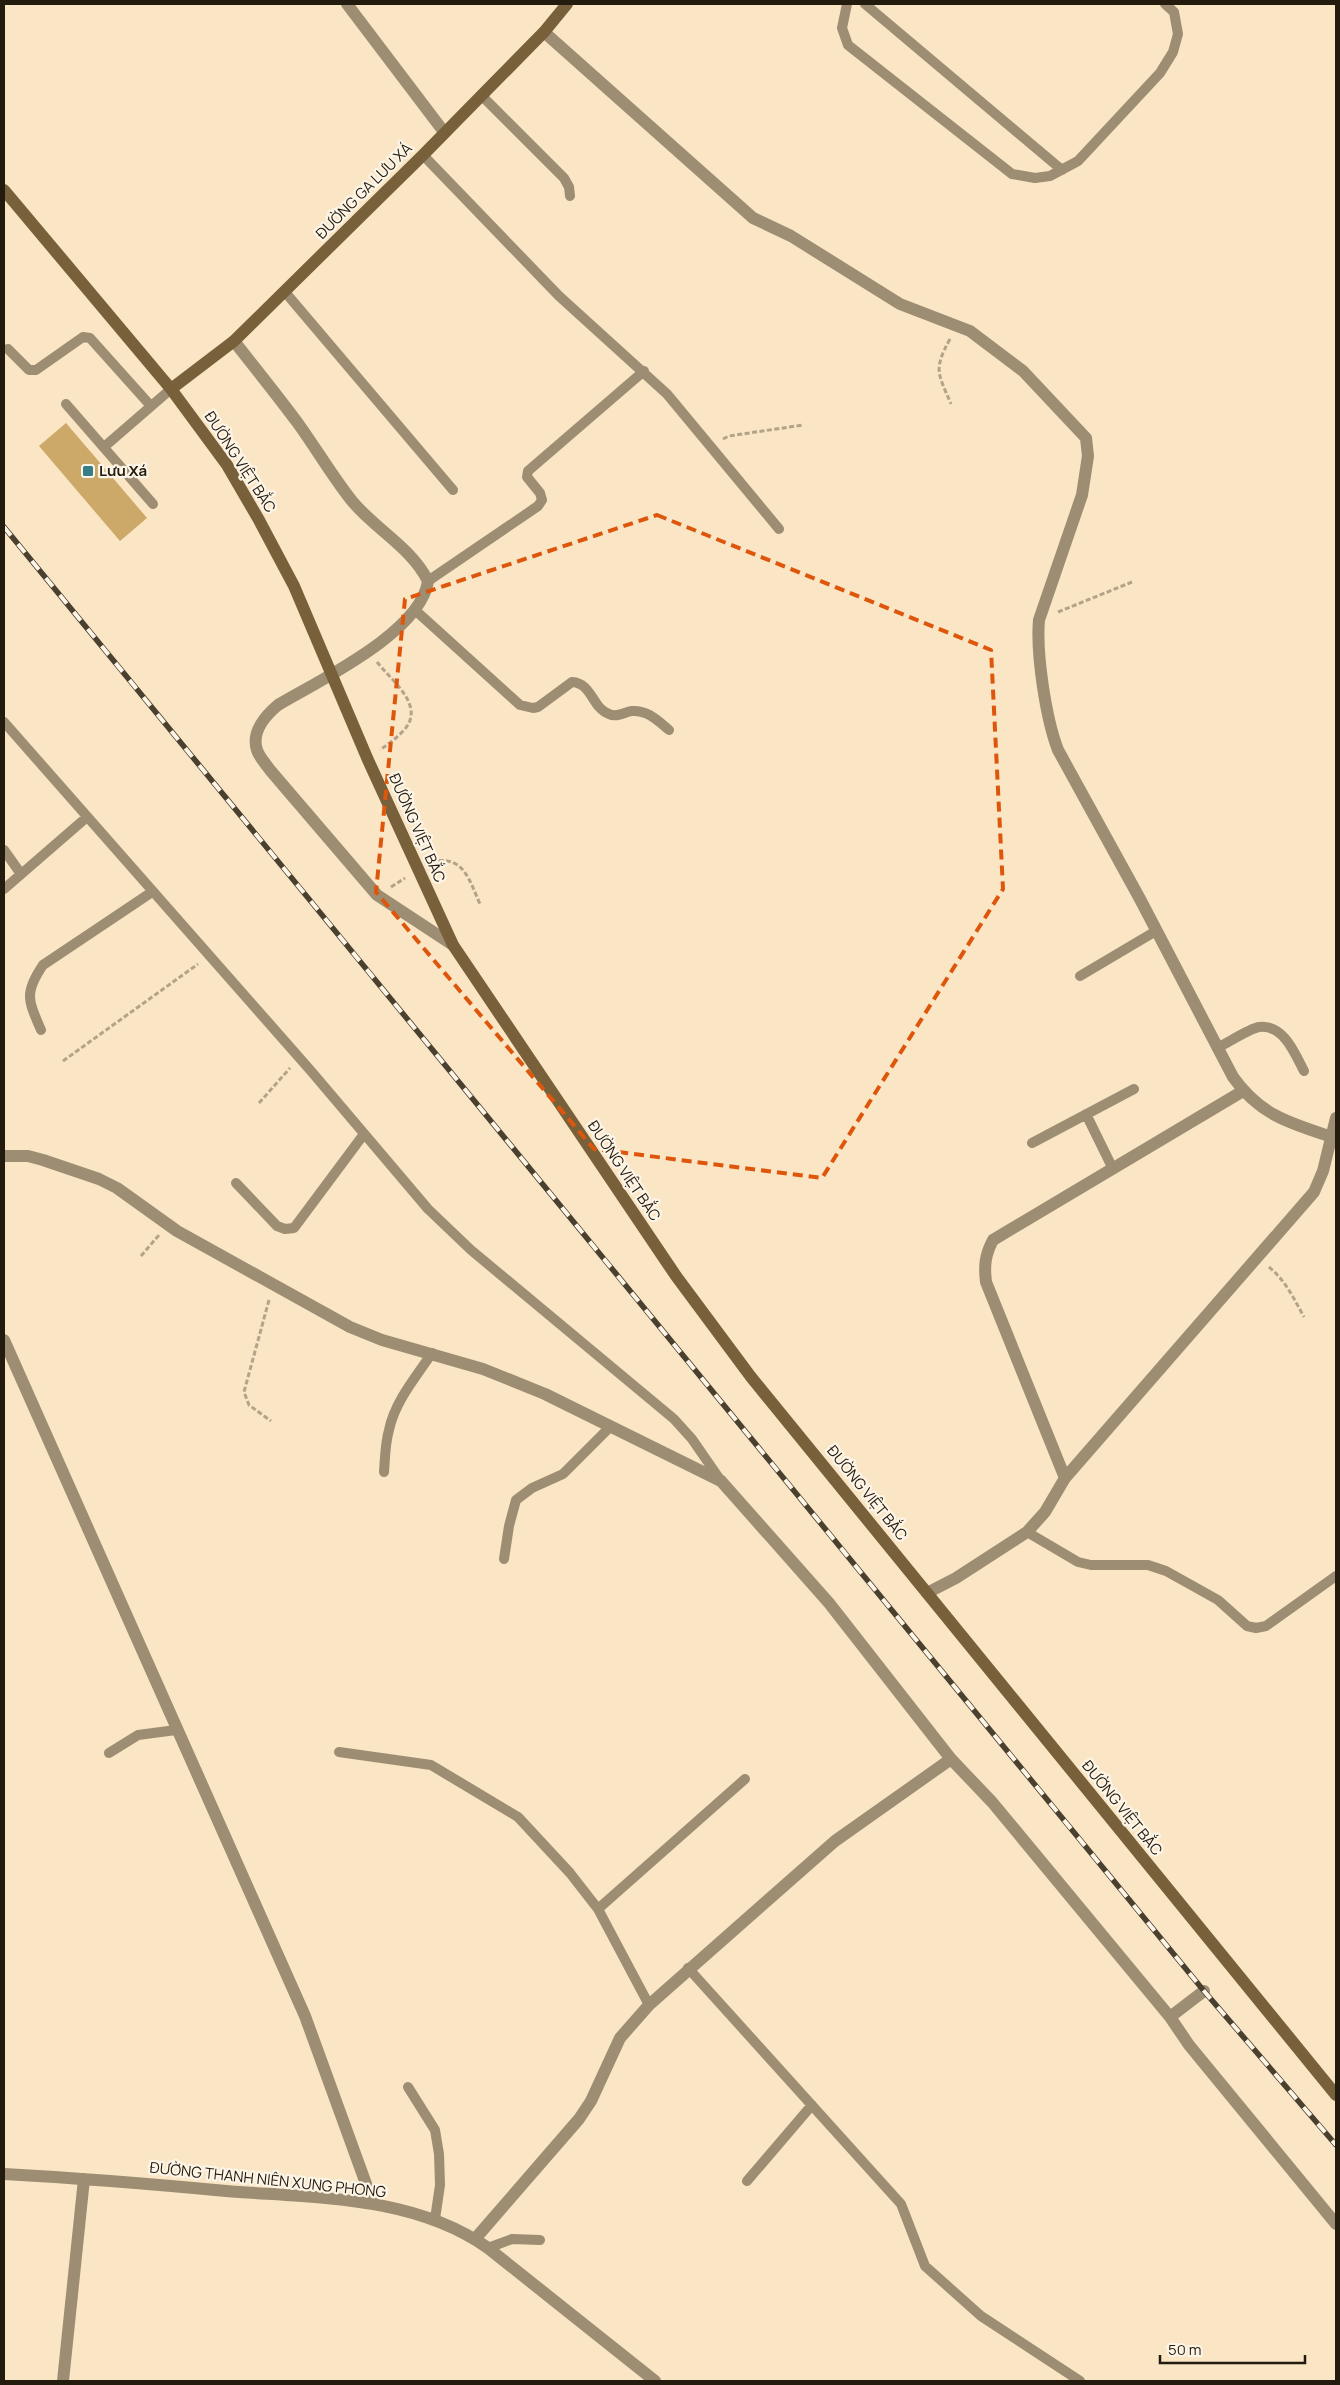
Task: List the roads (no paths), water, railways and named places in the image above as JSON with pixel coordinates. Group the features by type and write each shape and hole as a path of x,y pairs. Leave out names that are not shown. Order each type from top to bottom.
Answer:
{"main road":[{"name":"ĐƯỜNG GA LƯU XÁ","path":"171,389 234,341 285,292 423,156 444,132 544,32 564,5"},
{"name":"ĐƯỜNG VIỆT BẮC","path":"4,190 171,389 227,465 294,586 368,760 453,945 676,1276 751,1376 1336,2095"}],"street":[{"path":"347,4 444,132"},
{"path":"544,32 753,218 791,236 900,304 932,318 958,325 970,331 1023,371 1086,438 1088,456 1082,495 1038,620 1037,640 1052,733 1058,750 1232,1077 1260,1108 1281,1120 1332,1137"},
{"path":"234,341 297,422 352,500 372,522 409,554 422,569 428,580 422,598 415,610 389,637 268,713 260,725 256,738 257,750 270,770 377,895 453,945"},
{"path":"1066,1478 986,1282 984,1270 986,1253 994,1240 1243,1091"},
{"path":"927,1593 956,1578 1027,1532 1045,1512 1066,1478 1314,1192 1323,1171 1336,1118"},
{"path":"4,1156 28,1156 84,1173 117,1188 168,1225 350,1328 382,1340 432,1353 509,1380 611,1426 722,1481 829,1603 952,1759 992,1802 1336,2224"},
{"path":"4,1340 176,1730 305,2016 373,2203"},
{"path":"475,2239 579,2119 591,2100 620,2038 649,2005 688,1968 835,1841 952,1759"},
{"path":"1170,2018 1204,1991"},
{"name":"ĐƯỜNG THANH NIÊN XUNG PHONG","path":"4,2174 373,2203 435,2220 475,2239 488,2248 655,2381"},
{"path":"63,2381 84,2179"}],"lane":[{"path":"847,4 842,28 848,45 1012,174 1035,178 1050,176 1084,154 1160,73 1173,52 1178,34 1174,12 1165,4"},
{"path":"865,4 1062,170"},
{"path":"481,95 564,178 569,186 570,196"},
{"path":"423,156 559,296 644,371 667,394 779,528"},
{"path":"285,292 453,490"},
{"path":"8,349 29,370 36,370 84,337 90,338 150,405"},
{"path":"428,580 538,506 542,500 540,493 527,477 528,471 644,371"},
{"path":"104,447 150,405 171,389"},
{"path":"66,404 153,504"},
{"path":"415,610 520,705 533,708 538,707 572,682 579,682 585,686 608,714 617,716 632,711 644,712 654,716 670,730"},
{"path":"4,722 428,1209 471,1250 674,1419 692,1439 722,1481"},
{"path":"4,889 87,817"},
{"path":"4,850 21,874"},
{"path":"41,1030 29,995 31,982 44,965 152,892"},
{"path":"1080,976 1156,931"},
{"path":"1218,1048 1259,1027 1270,1028 1290,1044 1304,1071"},
{"path":"1032,1143 1134,1089"},
{"path":"1086,1114 1113,1169"},
{"path":"236,1183 277,1226 285,1229 294,1228 364,1134"},
{"path":"384,1472 388,1431 393,1417 401,1400 432,1353"},
{"path":"504,1559 510,1519 516,1500 532,1488 564,1474 611,1426"},
{"path":"1027,1532 1078,1562 1092,1565 1148,1565 1166,1571 1218,1600 1247,1626 1256,1628 1266,1626 1336,1576"},
{"path":"109,1753 138,1735 176,1730"},
{"path":"339,1752 431,1765 518,1817 570,1872 598,1909 649,2005"},
{"path":"598,1909 745,1779"},
{"path":"688,1968 901,2204 925,2266 981,2316 1080,2381"},
{"path":"408,2087 434,2130 439,2154 440,2185 435,2220"},
{"path":"747,2181 812,2105"},
{"path":"488,2248 512,2239 540,2240"}],"railway":[{"path":"4,527 1204,1991 1336,2145"}],"place":[{"name":"Lưu Xá","path":"88,471"}]}
